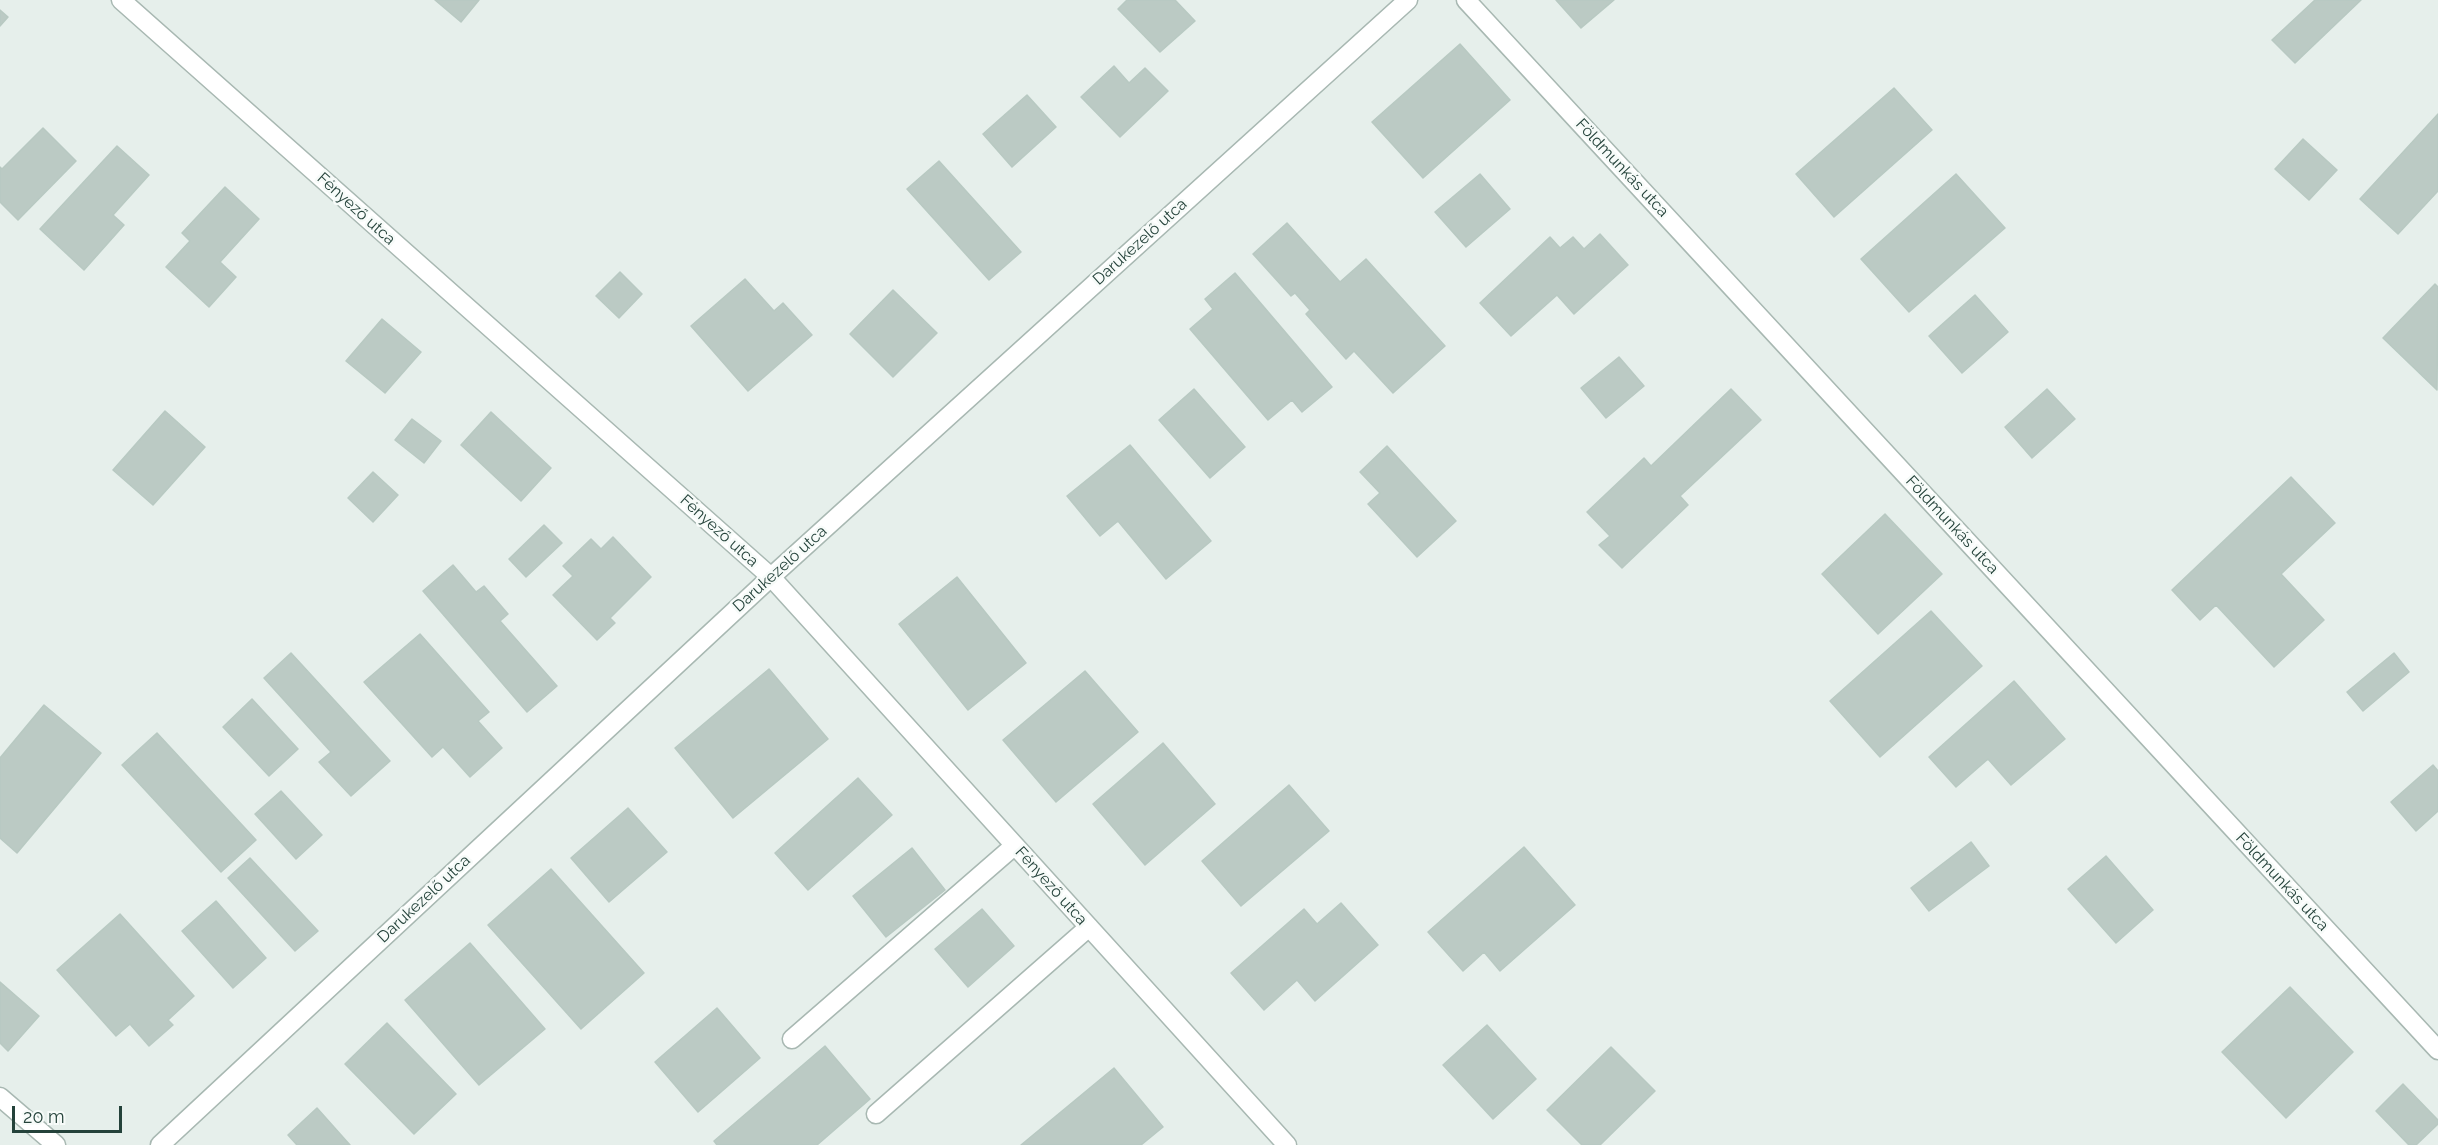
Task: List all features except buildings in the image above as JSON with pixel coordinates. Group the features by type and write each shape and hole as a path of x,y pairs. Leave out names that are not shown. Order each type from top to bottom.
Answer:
{"street":[{"name":"Fényező utca","path":"121,0 771,577 1287,1145"},
{"name":"Darukezelő utca","path":"160,1145 771,577 1408,0"},
{"name":"Földmunkás utca","path":"1466,0 2438,1050"},
{"path":"792,1039 1014,846"},
{"path":"876,1114 1089,927"},
{"path":"0,1097 56,1145"}]}
